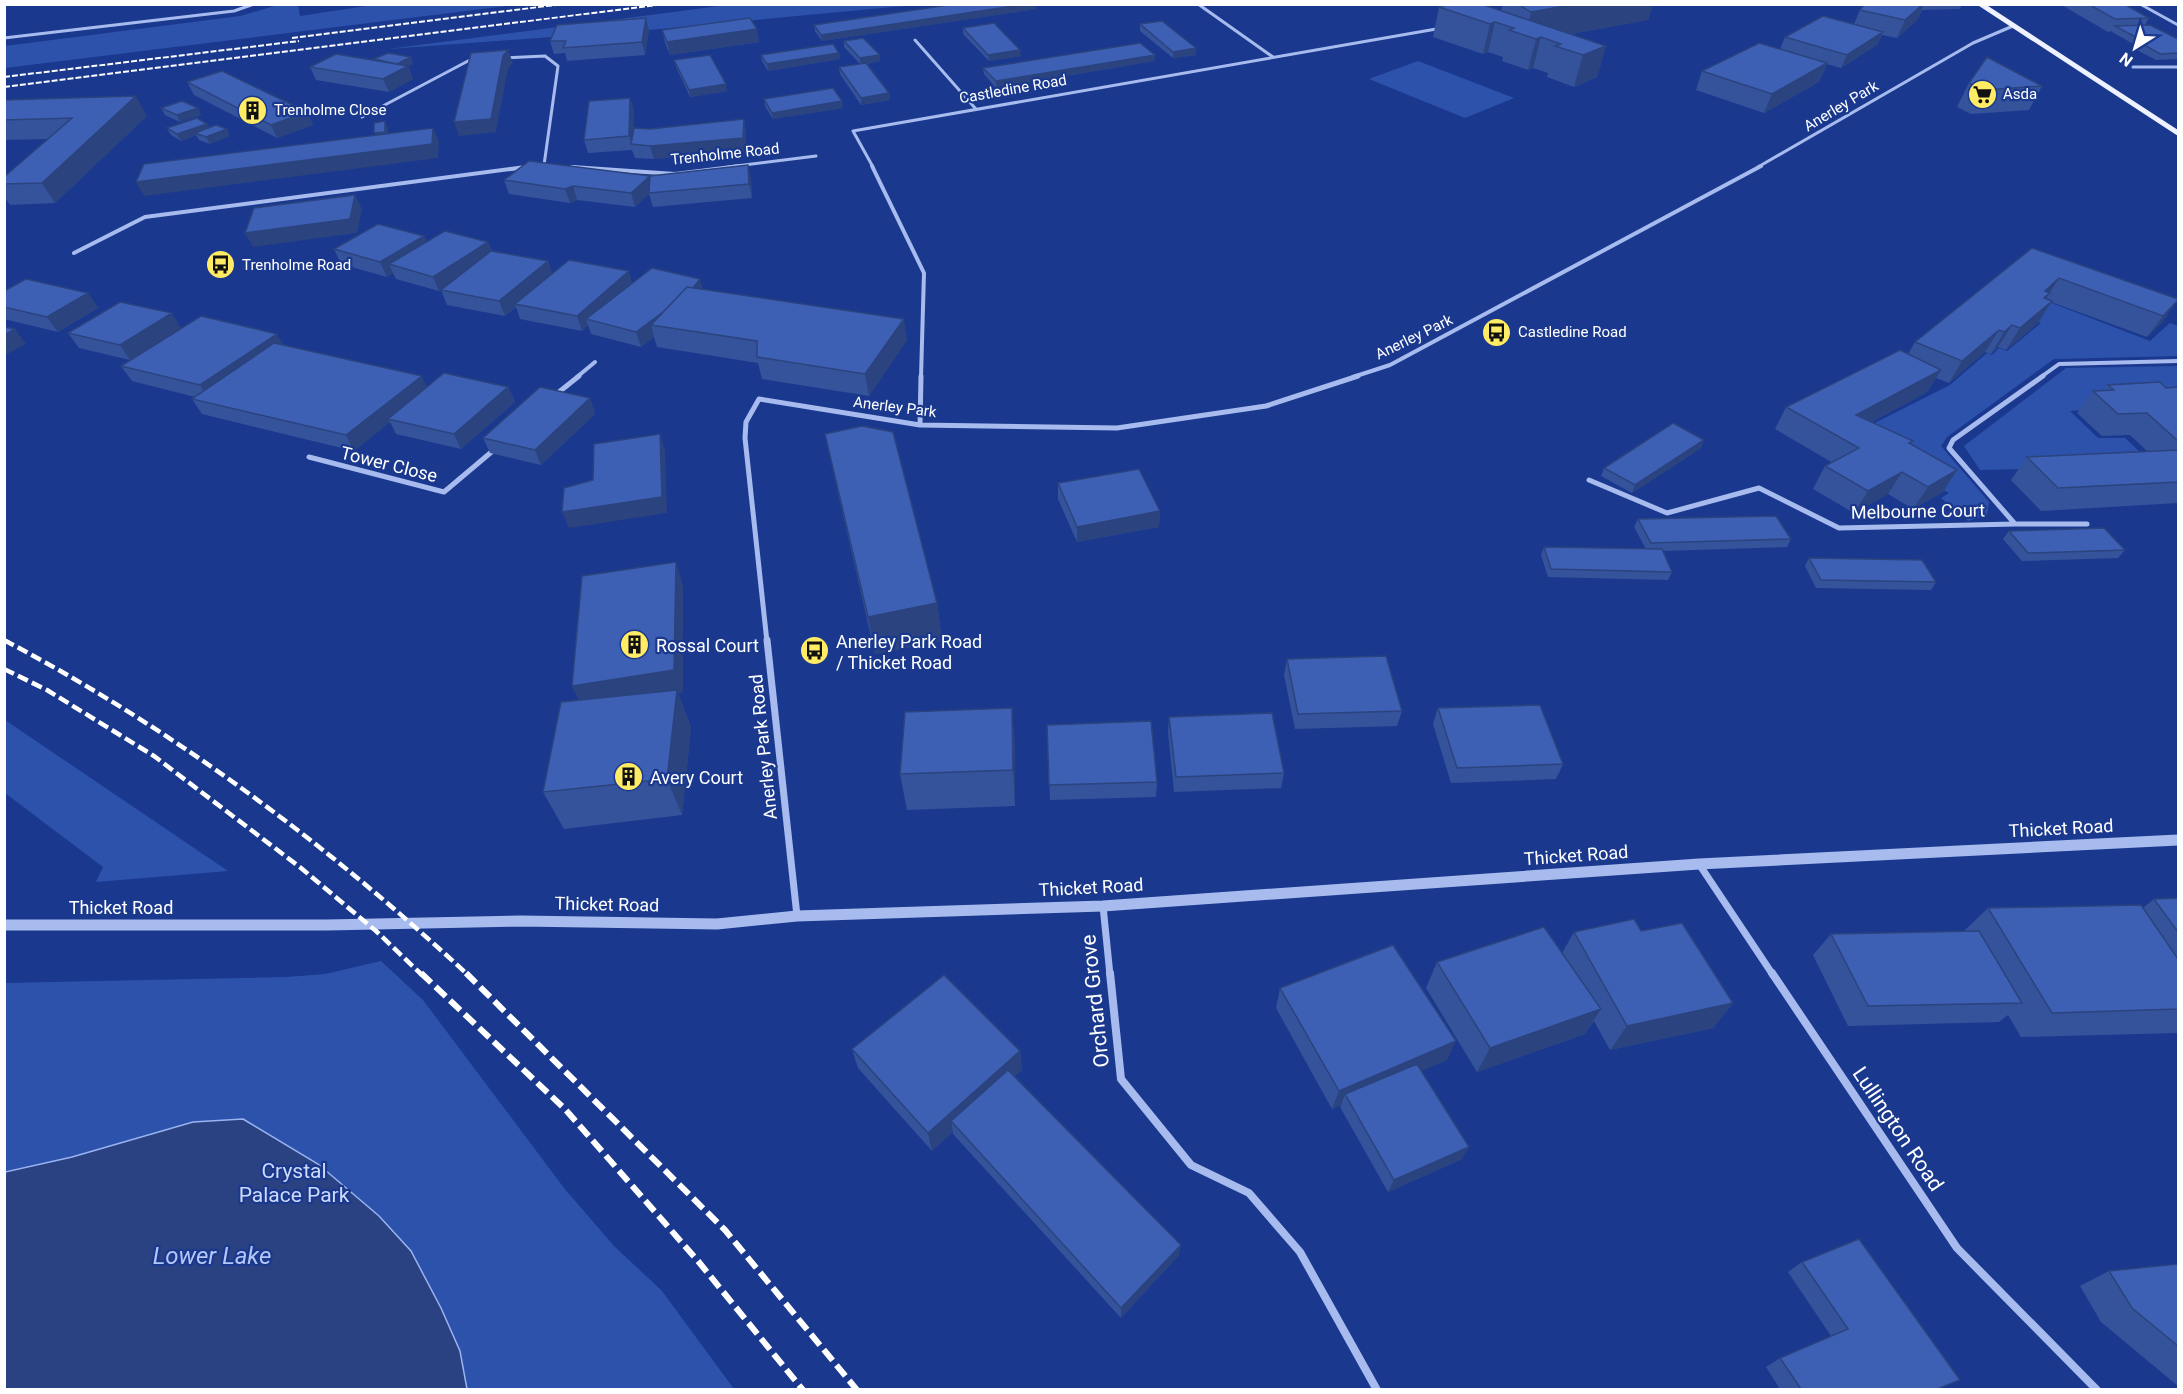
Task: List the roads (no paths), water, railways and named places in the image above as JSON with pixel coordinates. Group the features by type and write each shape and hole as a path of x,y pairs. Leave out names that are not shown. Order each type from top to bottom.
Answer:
{"main road":[{"path":"1979,4 2178,134"}],"street":[{"path":"4,38 234,11 254,4"},
{"path":"1198,4 1273,57"},
{"path":"2140,4 2178,25"},
{"name":"Anerley Park","path":"759,399 920,425 1117,428 1266,406 1390,365 1648,228 1838,123 1973,43 2013,26"},
{"name":"Castledine Road","path":"920,425 924,273 853,131 1443,28"},
{"path":"915,40 975,108"},
{"path":"501,59 545,56 558,66 544,165"},
{"path":"363,117 468,61 479,60"},
{"path":"2133,67 2178,67"},
{"name":"Trenholme Road","path":"567,166 675,174 816,156"},
{"path":"74,253 124,226 155,216 544,165 556,166"},
{"name":"Melbourne Court","path":"2015,524 1949,448 1953,440 2059,364 2178,361"},
{"path":"546,403 595,362"},
{"name":"Anerley Park Road","path":"759,399 746,422 744,438 797,916"},
{"name":"Tower Close","path":"309,457 444,492 498,446"},
{"name":"Melbourne Court","path":"1589,480 1667,513 1759,488 1839,528 2087,524"},
{"name":"Thicket Road","path":"4,925 327,925 521,921 717,924 797,916 1103,906 1699,864 2178,840"},
{"name":"Lullington Road","path":"1699,864 1957,1248 2059,1354 2097,1389"},
{"name":"Orchard Grove","path":"1103,906 1121,1079 1191,1165 1249,1193 1300,1252 1377,1389"}],"water":[{"name":"Lower Lake","path":"243,1119 318,1164 379,1216 411,1251 441,1308 460,1351 467,1389 5,1389 5,1172 72,1157 193,1122"}],"railway":[{"path":"292,38 563,4"},
{"path":"4,87 664,4"},
{"path":"4,77 299,41"},
{"path":"7,642 4,640 128,712 247,792 360,880 468,975"},
{"path":"4,669 47,690 154,756 301,868 376,931 422,975"},
{"path":"421,973 565,1109 698,1261 803,1390"},
{"path":"466,973 725,1230 857,1390"}],"place":[{"name":"Asda","path":"1982,94"},
{"name":"Trenholme Close","path":"253,110"},
{"name":"Trenholme Road","path":"221,265"},
{"name":"Castledine Road","path":"1497,332"},
{"name":"Rossal Court","path":"635,645"},
{"name":"Anerley Park Road / Thicket Road","path":"815,651"},
{"name":"Avery Court","path":"629,777"}],"park label":[{"name":"Crystal Palace Park","path":"294,1183"}]}
